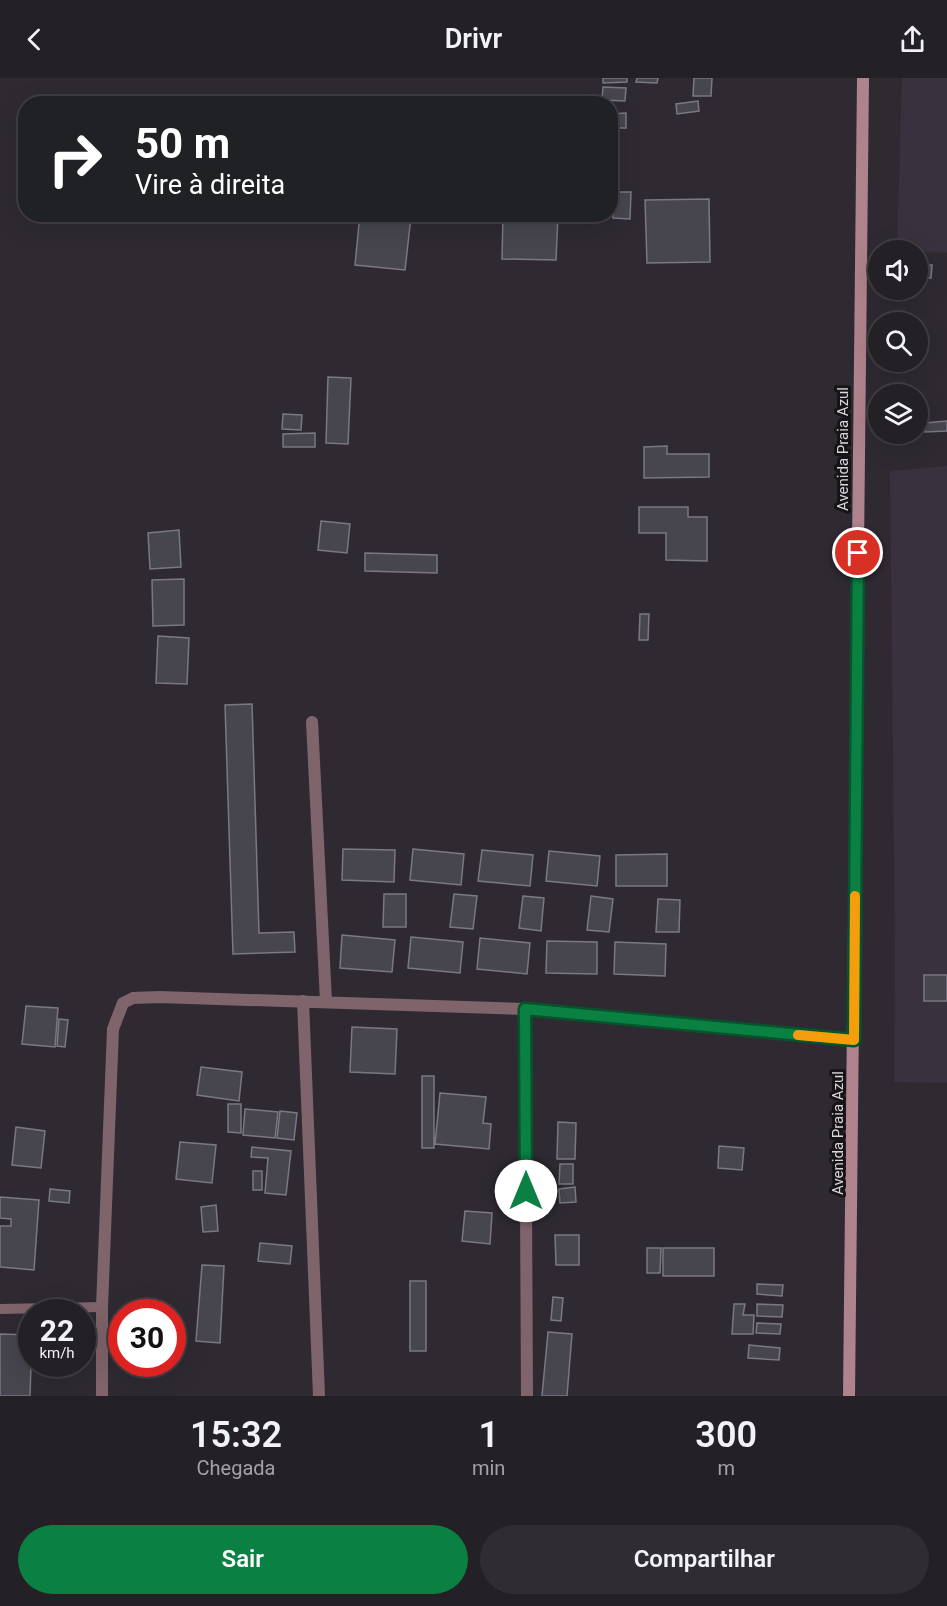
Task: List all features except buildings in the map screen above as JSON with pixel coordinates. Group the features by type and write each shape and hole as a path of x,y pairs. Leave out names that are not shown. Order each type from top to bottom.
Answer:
{"main road":[{"name":"Avenida Praia Azul","path":"849,1396 863,78"}],"street":[{"path":"312,722 326,1002"},
{"path":"102,1396 102,1307 113,1029 123,1003 133,998 525,1009 854,1040"},
{"path":"303,1001 319,1396"},
{"path":"525,1009 527,1396"}],"lane":[{"path":"0,1309 102,1307"}],"shaded area":[{"path":"902,78 947,78 947,253 928,252 928,240 897,240"},
{"path":"947,466 947,1083 894,1082 895,959 890,471"}],"slow traffic":[{"path":"798,1035 854,1040 855,896"}],"route":[{"path":"526,1191 525,1009 854,1040 858,553"}]}
